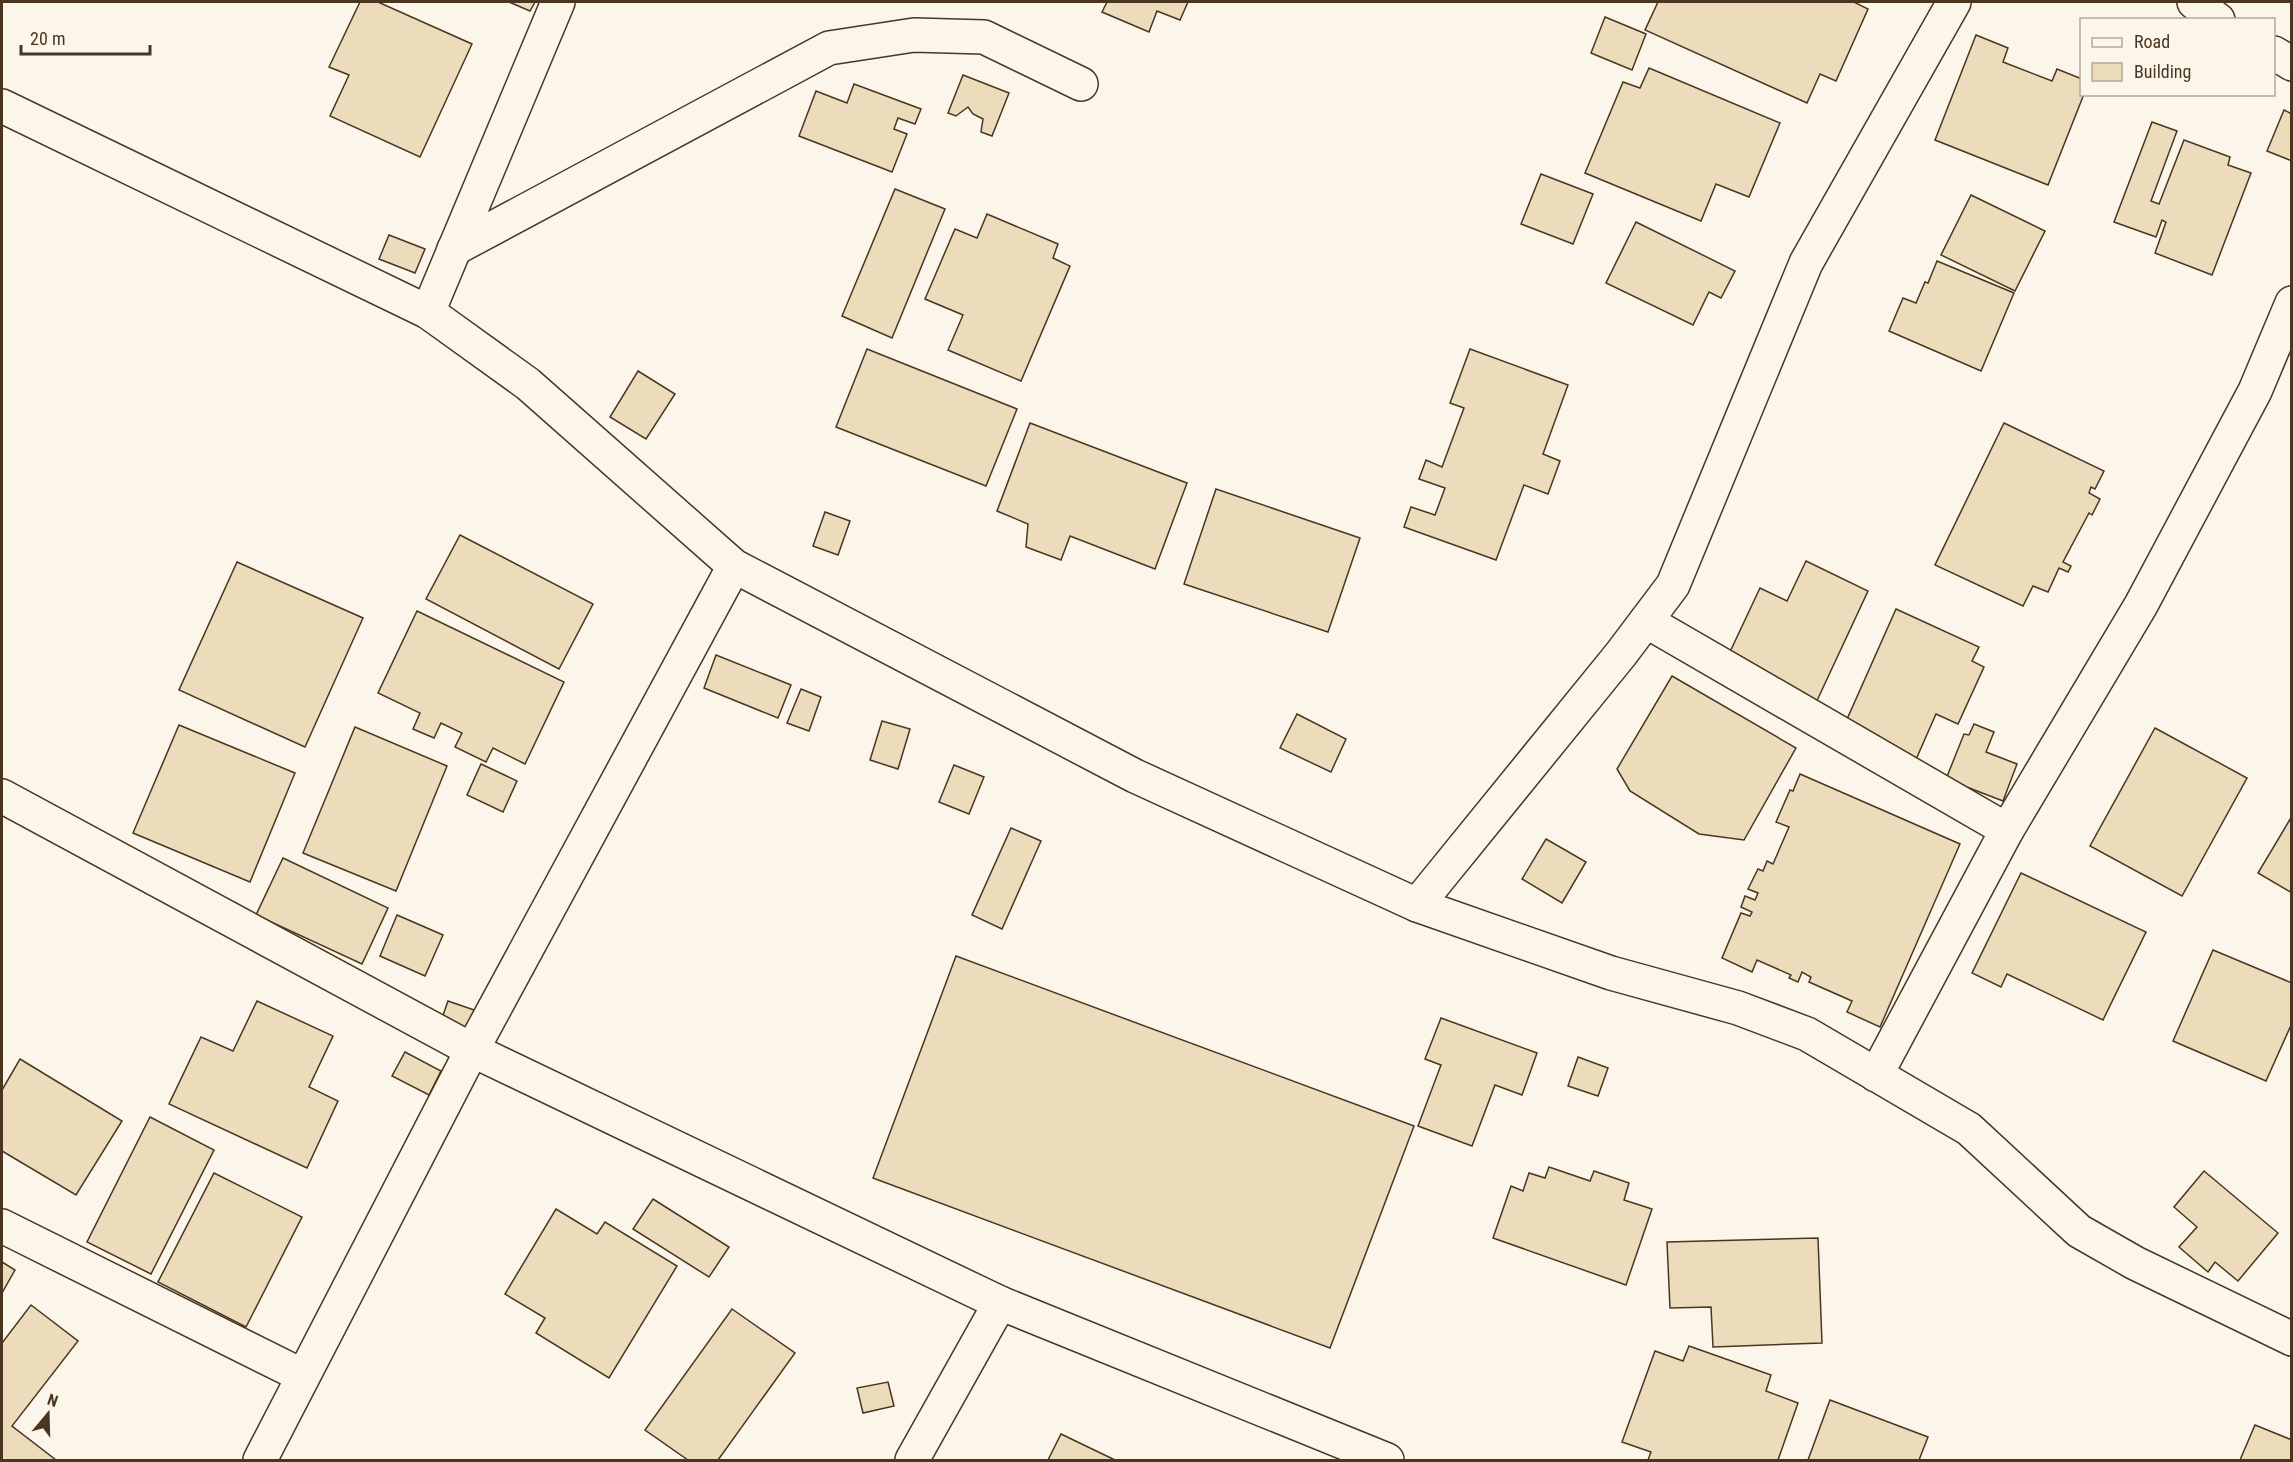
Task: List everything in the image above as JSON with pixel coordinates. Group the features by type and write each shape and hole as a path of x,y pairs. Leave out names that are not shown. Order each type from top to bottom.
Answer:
{"street":[{"path":"428,312 558,2"},
{"path":"1417,905 1673,585 1806,263 1954,2"},
{"path":"2194,2 2215,18"},
{"path":"454,249 829,48 914,35 984,37 1081,84"},
{"path":"2275,54 2292,64"},
{"path":"2,106 428,312 528,384 734,566 1135,776 1417,905 1611,973 1738,1008 1807,1034 1969,1128 2079,1231 2135,1263 2292,1339"},
{"path":"1876,1075 2007,830 2141,605 2255,391 2292,303"},
{"path":"260,1461 472,1050 734,566"},
{"path":"1646,621 2007,830"},
{"path":"2,796 472,1050 1000,1303 1387,1461"},
{"path":"2,1226 303,1376"},
{"path":"912,1461 1000,1303"}],"building":[{"path":"360,2 378,2 472,44 420,157 330,116 349,75 329,67"},
{"path":"509,2 535,2 530,11"},
{"path":"1107,2 1188,2 1180,20 1157,11 1149,32 1102,12"},
{"path":"1658,2 1854,2 1868,9 1836,81 1820,74 1807,103 1645,30"},
{"path":"1605,17 1646,34 1632,70 1591,53"},
{"path":"1976,35 2008,48 2003,62 2052,81 2057,69 2080,78 2080,96 2083,96 2048,185 1935,140"},
{"path":"1649,68 1780,123 1749,197 1716,184 1701,221 1585,173 1623,82 1640,88"},
{"path":"963,75 1009,93 992,136 981,132 983,119 973,114 968,107 956,116 948,113"},
{"path":"854,84 921,109 915,124 898,118 894,129 907,134 892,172 799,136 816,91 847,103"},
{"path":"2284,110 2292,114 2292,161 2267,151"},
{"path":"2152,122 2177,131 2151,201 2159,204 2184,140 2230,157 2228,165 2251,173 2212,275 2155,253 2166,222 2162,220 2156,237 2114,222"},
{"path":"1541,174 1593,194 1573,244 1521,224"},
{"path":"895,189 945,209 892,338 842,316"},
{"path":"1971,195 2045,231 2015,291 1941,255"},
{"path":"987,214 1058,244 1053,258 1070,266 1021,381 948,350 963,315 925,299 955,229 977,238"},
{"path":"1636,222 1735,271 1721,298 1709,292 1693,325 1606,283"},
{"path":"389,235 425,249 415,273 379,259"},
{"path":"1937,261 2014,293 1981,371 1889,331 1903,298 1916,303"},
{"path":"867,349 1017,409 986,486 836,427"},
{"path":"1470,349 1568,385 1543,454 1560,461 1548,494 1524,485 1496,560 1404,527 1411,507 1435,515 1445,488 1419,479 1426,460 1442,467 1464,408 1450,403"},
{"path":"638,371 675,394 646,439 610,417"},
{"path":"1030,423 1187,483 1155,569 1070,536 1061,560 1026,547 1028,524 997,511"},
{"path":"2004,423 2104,471 2095,489 2091,487 2089,493 2100,499 2092,515 2089,513 2063,562 2071,566 2068,572 2059,568 2048,592 2033,586 2023,606 1935,565"},
{"path":"1216,489 1360,538 1328,632 1184,584"},
{"path":"825,512 850,521 838,555 813,546"},
{"path":"460,535 593,604 559,669 426,599"},
{"path":"1806,561 1868,591 1814,707 1729,654 1760,588 1787,601"},
{"path":"237,562 363,618 305,747 179,690"},
{"path":"1896,609 1979,647 1972,661 1984,667 1958,724 1936,714 1914,764 1844,726"},
{"path":"417,611 564,682 525,764 493,748 486,762 455,747 462,733 441,723 434,738 413,729 420,713 378,693"},
{"path":"716,655 791,685 778,718 704,688"},
{"path":"1672,676 1796,748 1744,840 1699,834 1630,791 1617,769"},
{"path":"801,689 821,697 809,731 787,723"},
{"path":"1297,714 1346,739 1331,772 1280,748"},
{"path":"882,721 910,729 898,769 870,760"},
{"path":"1974,724 1994,732 1986,752 2017,764 2003,801 1946,779 1964,734 1969,735"},
{"path":"179,725 295,773 250,882 133,833"},
{"path":"355,727 447,766 396,891 303,853"},
{"path":"2155,728 2247,778 2182,896 2090,846"},
{"path":"481,764 517,781 503,812 467,795"},
{"path":"954,765 984,777 969,814 939,802"},
{"path":"1800,774 1960,844 1880,1027 1847,1012 1852,1001 1809,982 1811,977 1802,972 1798,982 1789,978 1791,975 1757,960 1752,972 1722,958 1741,913 1750,916 1752,912 1741,907 1745,896 1755,900 1758,893 1748,889 1758,869 1763,871 1767,861 1773,864 1789,827 1776,822"},
{"path":"2292,816 2292,893 2258,873"},
{"path":"1011,828 1041,841 1002,929 972,915"},
{"path":"1546,839 1586,862 1562,903 1522,879"},
{"path":"283,858 388,908 362,964 256,915"},
{"path":"2021,873 2146,932 2103,1020 2007,974 2001,987 1972,973"},
{"path":"397,915 443,935 425,976 380,956"},
{"path":"2213,950 2292,983 2292,1023 2266,1081 2173,1041"},
{"path":"956,956 1414,1126 1330,1348 873,1178"},
{"path":"257,1001 333,1036 309,1087 338,1101 307,1168 169,1104 201,1037 233,1051"},
{"path":"448,1001 477,1011 470,1031 441,1021"},
{"path":"1441,1018 1537,1053 1522,1095 1495,1085 1472,1146 1418,1126 1441,1065 1425,1059"},
{"path":"405,1052 441,1071 429,1095 392,1076"},
{"path":"1578,1057 1608,1068 1598,1096 1568,1086"},
{"path":"20,1059 122,1121 76,1195 2,1151 2,1090"},
{"path":"150,1117 214,1150 151,1274 87,1242"},
{"path":"1549,1167 1590,1181 1594,1171 1629,1183 1624,1200 1652,1209 1626,1285 1493,1238 1511,1186 1523,1191 1529,1173 1545,1178"},
{"path":"2204,1171 2278,1233 2238,1281 2215,1262 2208,1272 2179,1247 2197,1227 2174,1207"},
{"path":"214,1173 302,1217 246,1327 158,1282"},
{"path":"653,1199 729,1247 709,1277 633,1229"},
{"path":"556,1209 597,1234 605,1222 677,1266 609,1378 536,1333 545,1318 505,1294"},
{"path":"1818,1238 1822,1343 1713,1347 1711,1307 1670,1308 1667,1242"},
{"path":"2,1262 15,1270 2,1293"},
{"path":"31,1305 78,1341 12,1426 56,1460 2,1460 2,1343"},
{"path":"732,1309 795,1353 718,1460 688,1460 645,1430"},
{"path":"1689,1346 1771,1375 1766,1391 1798,1403 1778,1460 1648,1460 1651,1452 1622,1442 1655,1351 1683,1361"},
{"path":"888,1382 894,1406 863,1413 857,1388"},
{"path":"1830,1400 1928,1437 1919,1460 1808,1460"},
{"path":"2255,1425 2292,1440 2292,1460 2240,1460"},
{"path":"1061,1434 1115,1460 1048,1460"}]}
